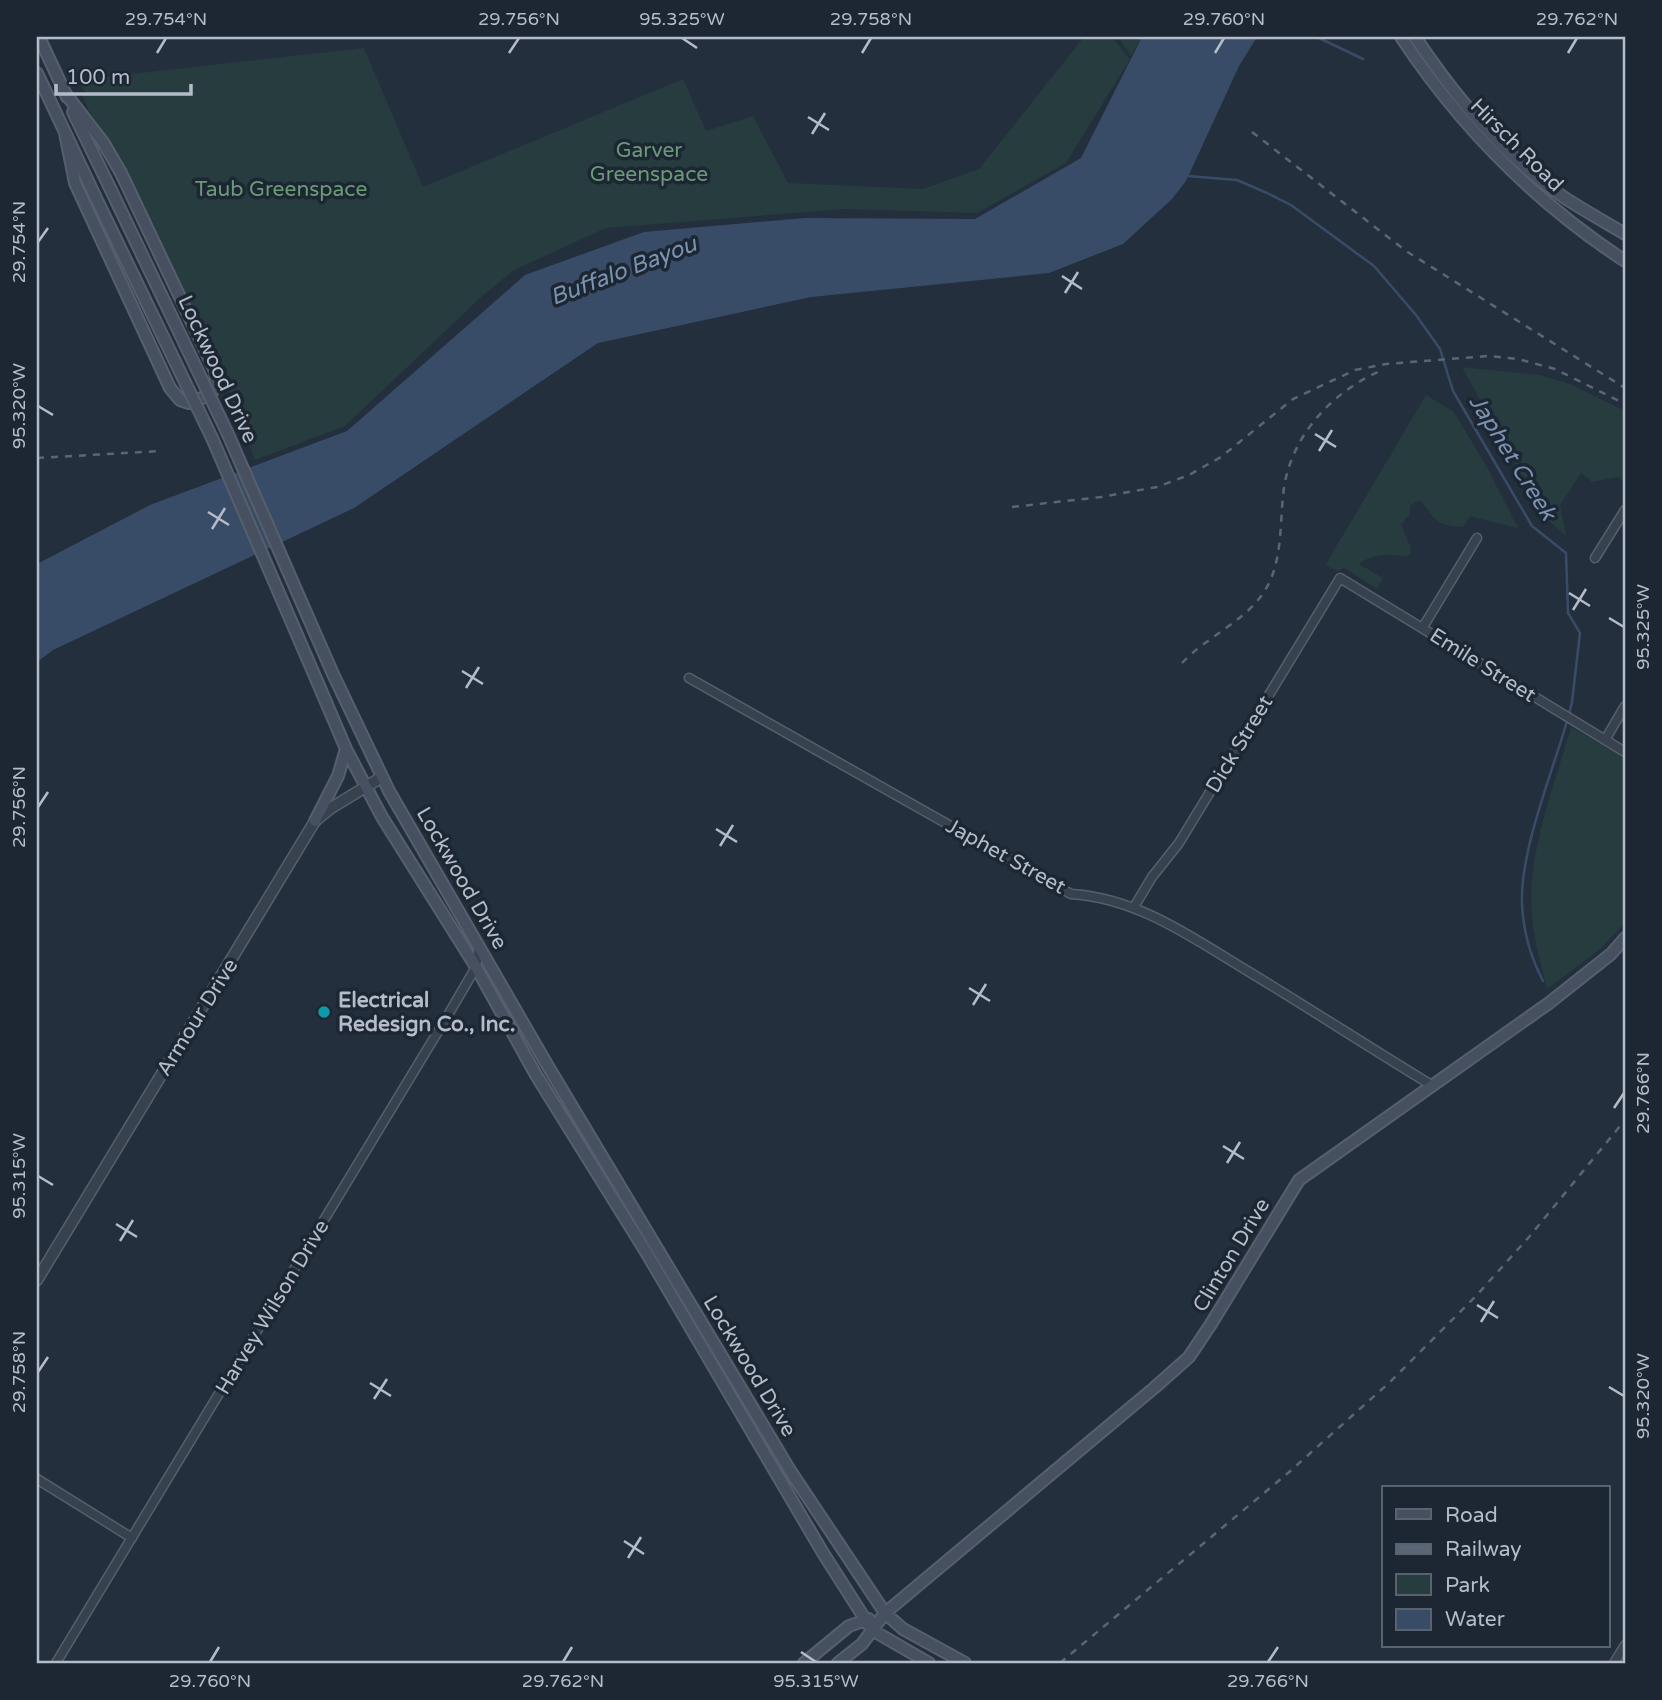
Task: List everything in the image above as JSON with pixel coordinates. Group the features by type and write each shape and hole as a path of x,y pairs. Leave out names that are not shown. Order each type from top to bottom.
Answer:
{"main road":[{"name":"Lockwood Drive","path":"39,37 227,432 333,674 382,777 549,1068 810,1500 885,1613 903,1629 965,1663"},
{"name":"Hirsch Road","path":"1401,37 1437,88 1494,154 1554,210 1625,261"},
{"name":"Hirsch Road","path":"1415,37 1477,117 1520,161 1563,197 1625,234"},
{"path":"39,78 57,77"},
{"name":"Lockwood Drive","path":"39,78 212,438 346,749 382,817 476,967 536,1075 865,1620 872,1630 929,1663"},
{"path":"65,93 103,142 121,173 215,371 217,383 211,394 189,403 180,400 170,388 75,183 65,133"},
{"path":"315,821 338,776 346,749"},
{"name":"Clinton Drive","path":"838,1663 862,1644 885,1613 1189,1357 1212,1324 1299,1180 1549,1003 1611,954 1625,939"},
{"path":"536,1075 549,1068"},
{"path":"591,1163 601,1155"},
{"path":"741,1416 753,1408"},
{"path":"762,1452 774,1444"},
{"path":"796,1509 810,1500"},
{"name":"Clinton Drive","path":"804,1663 849,1626 885,1613"}],"street":[{"path":"1595,558 1625,510"},
{"path":"1423,627 1477,538"},
{"name":"Emile Street","path":"1340,578 1625,752"},
{"name":"Dick Street","path":"1134,907 1152,877 1179,843 1340,578"},
{"name":"Japhet Street","path":"690,678 1072,894 1097,896 1134,907 1173,926 1433,1086"},
{"path":"1602,738 1625,706"},
{"name":"Armour Drive","path":"37,1280 315,821 382,777"},
{"name":"Harvey Wilson Drive","path":"56,1663 476,967 480,946"},
{"path":"37,1479 132,1538"},
{"path":"1614,1663 1625,1645"}],"green space":[{"name":"Taub Greenspace","path":"1084,37 1112,37 1130,59 1066,163 977,213 845,209 606,228 514,270 480,298 345,426 255,460 229,392 221,389 221,374 215,360 147,215 105,133 89,111 82,95 86,94 78,80 364,48 423,187 683,79 706,131 753,116 788,183 923,189 979,169"},
{"path":"1118,37 1142,37 1131,56"},
{"path":"1462,367 1539,375 1570,384 1625,411 1625,481 1617,477 1592,482 1581,473 1560,505 1566,536 1548,520 1536,515 1516,466"},
{"path":"1426,395 1454,412 1488,469 1518,528 1470,516 1463,527 1447,525 1434,518 1421,501 1415,502 1410,506 1410,514 1401,524 1411,548 1410,554 1406,557 1375,556 1359,564 1383,578 1377,589 1344,568 1337,571 1326,564"},
{"path":"1571,727 1625,758 1625,923 1599,950 1547,989 1536,945 1531,899 1532,877 1545,812"}],"water":[{"name":"Buffalo Bayou","path":"1142,37 1257,37 1239,66 1186,181 1172,199 1123,244 1049,273 811,297 598,343 354,508 53,650 37,662 37,564 150,505 347,431 525,275 644,232 805,218 975,219 1081,158"}],"waterway":[{"path":"1317,37 1363,59"},
{"name":"Japhet Creek","path":"1188,176 1237,180 1291,205 1374,266 1416,315 1440,349 1453,391 1532,526 1566,553 1568,613 1580,633 1569,714"},
{"name":"Japhet Creek","path":"1543,981 1526,934 1522,904 1523,883 1531,836 1567,721"}],"railway":[{"path":"1252,132 1406,251 1625,388"},
{"path":"1012,507 1101,497 1157,487 1189,475 1221,457 1293,399 1355,370 1386,364 1488,356 1518,359 1555,369 1625,404"},
{"path":"1182,663 1240,618 1260,597 1276,564 1287,475 1303,437 1315,420 1344,392 1380,371"},
{"path":"37,458 161,451"},
{"path":"1060,1663 1288,1473 1390,1382 1476,1296 1529,1237 1625,1120"}],"place":[{"name":"Electrical Redesign Co., Inc.","path":"324,1012"}],"park label":[{"name":"Garver Greenspace","path":"649,162"}]}
